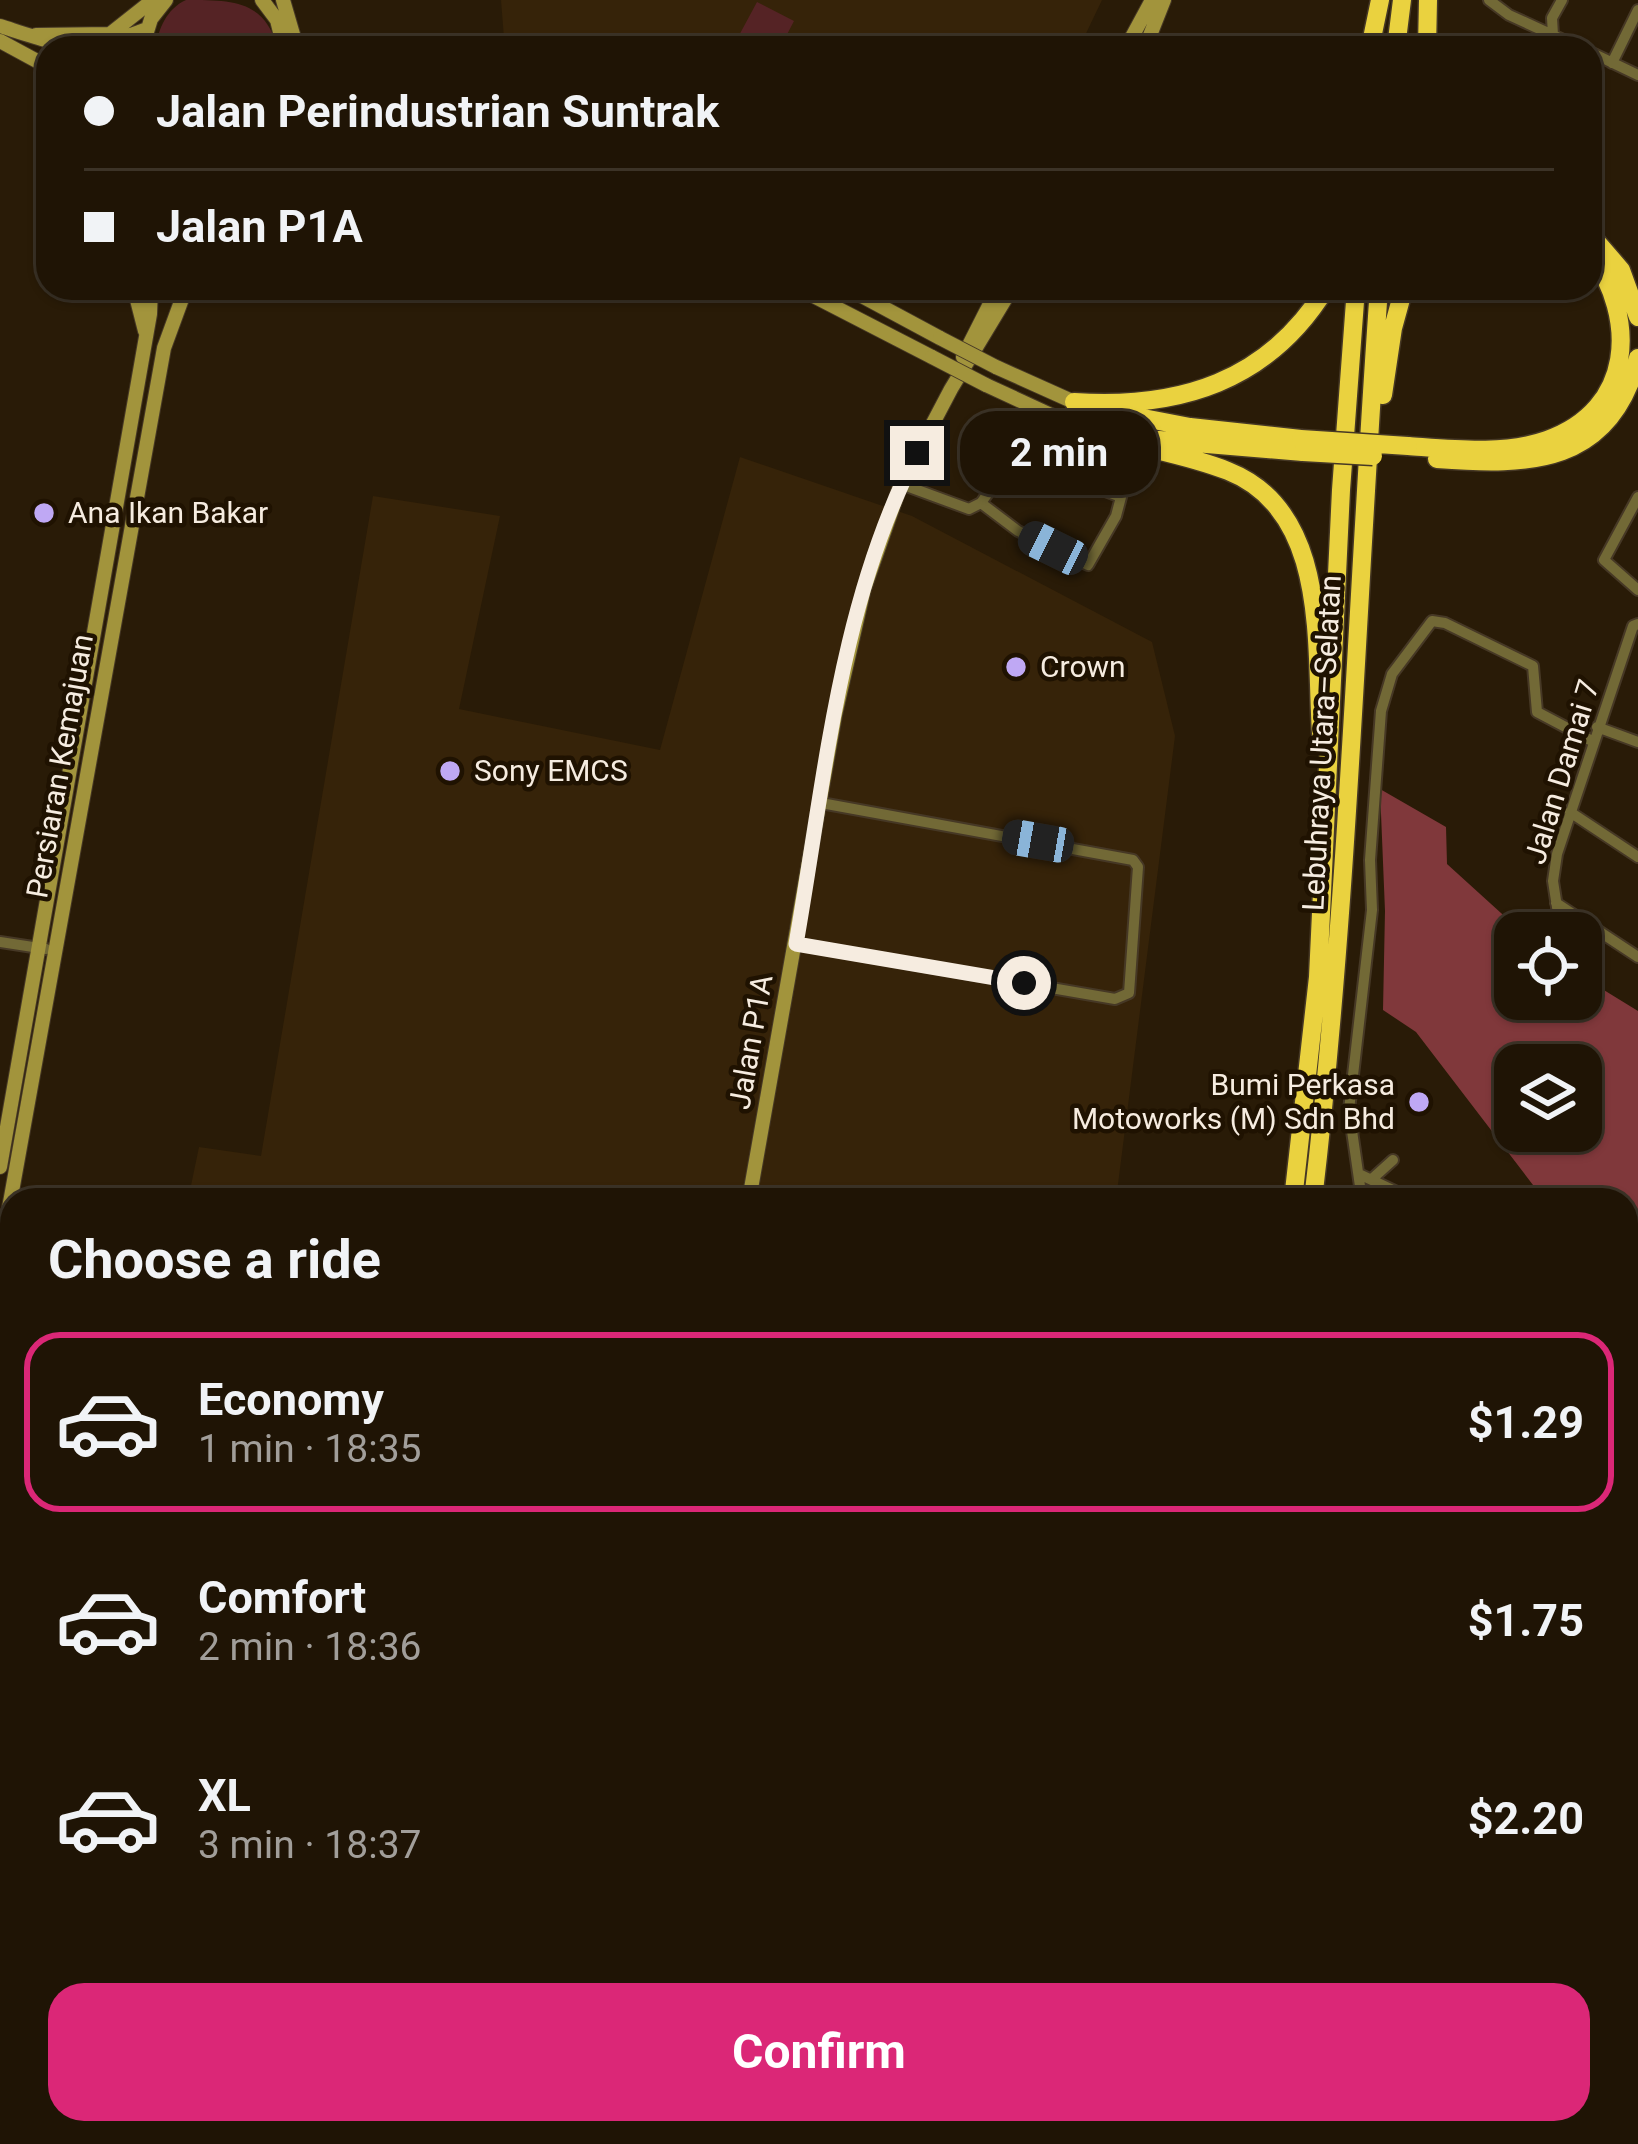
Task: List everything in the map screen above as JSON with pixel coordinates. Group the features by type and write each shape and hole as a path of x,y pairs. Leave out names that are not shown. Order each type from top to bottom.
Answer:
{"highway":[{"path":"1375,36 1381,0"},
{"path":"1398,36 1402,0"},
{"path":"1427,36 1428,0"},
{"path":"1602,248 1621,270 1638,316"},
{"path":"1408,452 1544,442 1585,419 1604,400 1617,376 1625,327 1602,270"},
{"path":"1074,402 1155,401 1222,382 1257,364 1318,300"},
{"name":"Lebuhraya Utara–Selatan","path":"1294,1188 1318,977 1341,490 1355,300"},
{"name":"Lebuhraya Utara–Selatan","path":"1314,1188 1333,1032 1349,826 1378,300"},
{"path":"1372,422 1381,404 1399,300"},
{"path":"1077,427 1191,445 1302,445 1501,463 1549,458 1597,432 1618,409 1638,358"},
{"path":"1074,402 1190,428 1302,445"},
{"path":"1077,427 1118,444 1188,458 1239,476 1267,496 1292,528 1304,550 1310,583 1328,821"}],"main road":[{"path":"91,36 110,34 153,0"},
{"path":"145,36 166,0"},
{"path":"262,0 277,20"},
{"path":"272,0 281,36"},
{"path":"283,0 294,36"},
{"path":"1132,36 1152,0"},
{"path":"1150,36 1164,0"},
{"path":"0,26 36,38"},
{"path":"124,36 147,29"},
{"path":"32,37 51,32 76,36"},
{"path":"0,41 36,61"},
{"path":"137,300 146,336"},
{"name":"Persiaran Kemajuan","path":"0,1167 150,300"},
{"name":"Persiaran Kemajuan","path":"13,1188 164,348 182,300"},
{"path":"822,300 1077,427"},
{"path":"869,300 1074,402"},
{"path":"951,389 971,334 991,300"},
{"name":"Jalan P1A","path":"751,1188 848,651 864,589 901,484 1005,300"}],"street":[{"path":"1489,0 1557,36"},
{"path":"1553,34 1552,18 1562,0"},
{"path":"1612,63 1638,10"},
{"path":"1602,58 1638,75"},
{"path":"901,484 969,509 981,503 1015,456 1121,497 1088,565 1018,531 981,503"},
{"path":"1638,497 1604,560 1638,590"},
{"path":"1361,1188 1349,1109 1372,910 1370,860 1381,711 1392,674 1432,621 1444,622 1533,667 1537,712 1592,741"},
{"name":"Jalan Damai 7","path":"1558,912 1553,881 1557,854 1635,625"},
{"path":"1597,727 1638,742"},
{"path":"796,944 1115,998 1129,993 1138,867 1133,860 821,803"},
{"path":"1570,812 1638,857"},
{"path":"1556,903 1638,957"},
{"path":"0,942 55,950"},
{"path":"1373,1178 1393,1160"},
{"path":"1359,1174 1392,1188"}],"shaded area":[{"path":"186,0 244,6 264,20 274,36 158,36 173,9"},
{"path":"501,0 1102,0 1085,36 504,36"},
{"path":"757,2 794,21 786,36 739,36"},
{"path":"740,457 912,516 1152,642 1175,736 1118,1188 190,1188 199,1147 261,1156 373,496 500,516 459,709 660,750"},
{"path":"1380,789 1446,827 1447,864 1500,912 1494,912 1494,1020 1602,1020 1602,989 1638,1011 1638,1188 1531,1188 1508,1152 1602,1152 1602,1044 1494,1044 1494,1134 1416,1032 1383,1010"}],"place":[{"name":"Ana Ikan Bakar","path":"44,513"},
{"name":"Crown","path":"1016,667"},
{"name":"Sony EMCS","path":"450,771"},
{"name":"Bumi Perkasa Motoworks (M) Sdn Bhd","path":"1419,1102"}],"route":[{"path":"917,453 877,549 848,651 796,944 1024,983"}]}
